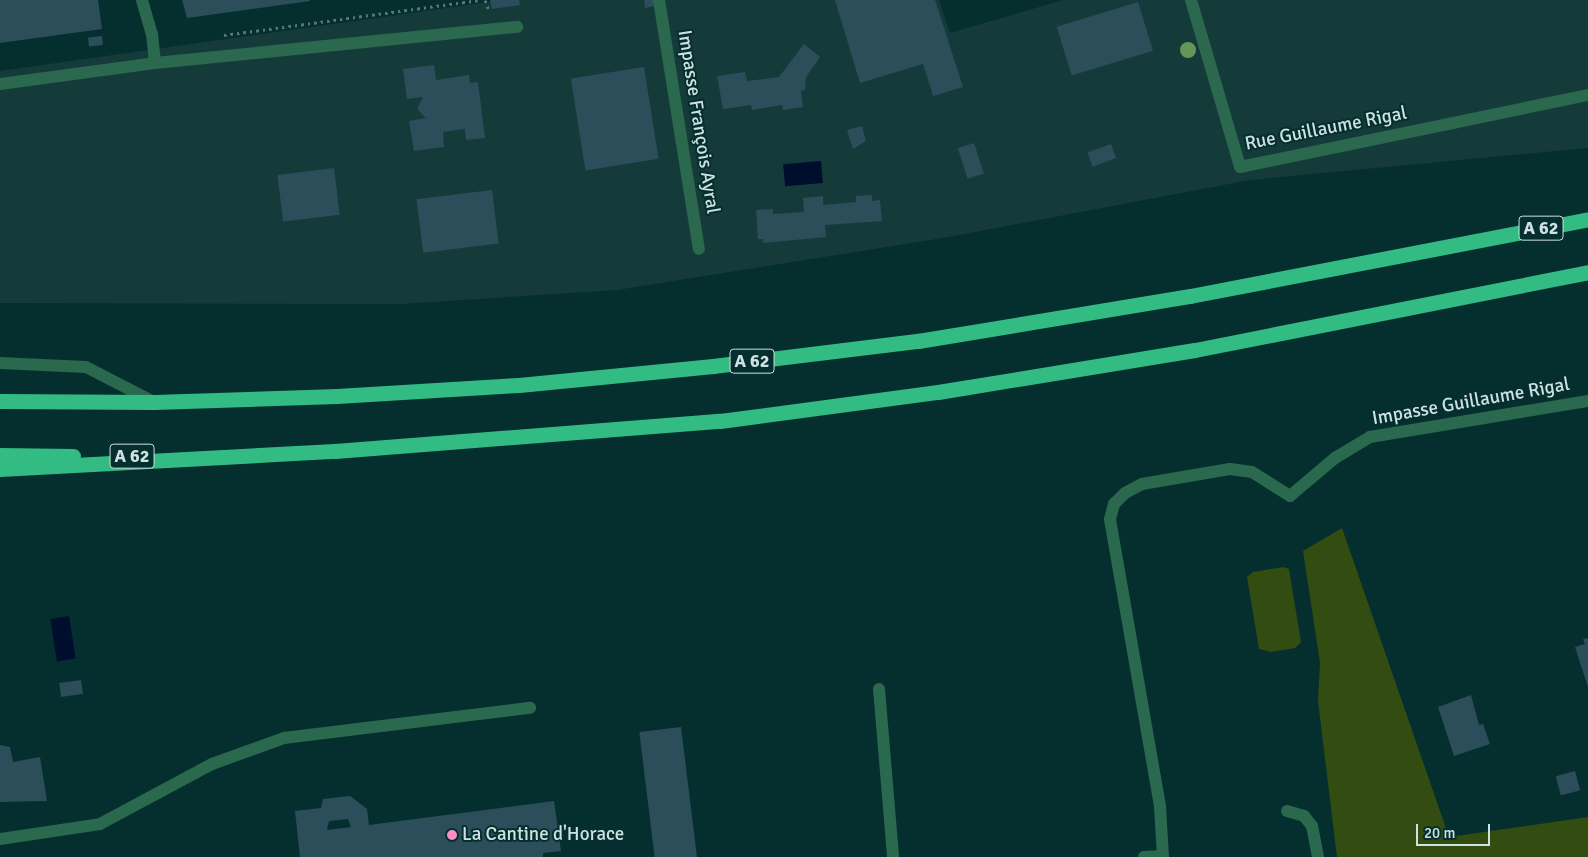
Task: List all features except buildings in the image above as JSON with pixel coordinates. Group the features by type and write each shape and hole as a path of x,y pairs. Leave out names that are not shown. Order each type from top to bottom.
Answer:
{"highway":[{"path":"1495,237 1588,211"},
{"name":"A 62","path":"0,401 154,402 337,396 519,385 782,357 918,341 1190,296 1588,219"},
{"name":"A 62","path":"0,455 264,454 720,421 938,392 1195,350 1588,272"},
{"path":"0,469 264,454"}],"street":[{"path":"142,0 152,34 155,63"},
{"name":"Impasse François Ayral","path":"660,0 699,249"},
{"name":"Rue Guillaume Rigal","path":"1191,0 1240,167 1588,95"},
{"path":"0,84 155,63 516,27"},
{"path":"0,363 86,367 154,402"},
{"name":"Impasse Guillaume Rigal","path":"1162,856 1161,816 1153,762 1110,519 1114,504 1125,493 1142,484 1230,469 1252,472 1290,496 1335,458 1370,437 1588,402"},
{"path":"879,690 894,857"},
{"path":"0,839 100,824 212,764 284,738 530,708"},
{"path":"1286,811 1304,816 1312,826 1318,857"},
{"path":"1144,857 1162,856"}],"path":[{"path":"221,36 478,0"}],"shaded area":[{"path":"503,0 939,0 950,33 1063,0 1588,0 1588,148 1250,180 943,238 617,290 401,304 0,303 0,71"},
{"path":"821,161 823,183 785,186 783,164"},
{"path":"69,616 76,658 57,661 50,619"}],"green space":[{"path":"1342,528 1449,837 1588,817 1588,857 1337,857 1318,701 1320,663 1303,551"},
{"path":"1283,567 1289,569 1301,642 1295,648 1271,652 1259,649 1247,577 1253,572"}],"place":[{"name":"La Cantine d'Horace","path":"452,835"}]}
